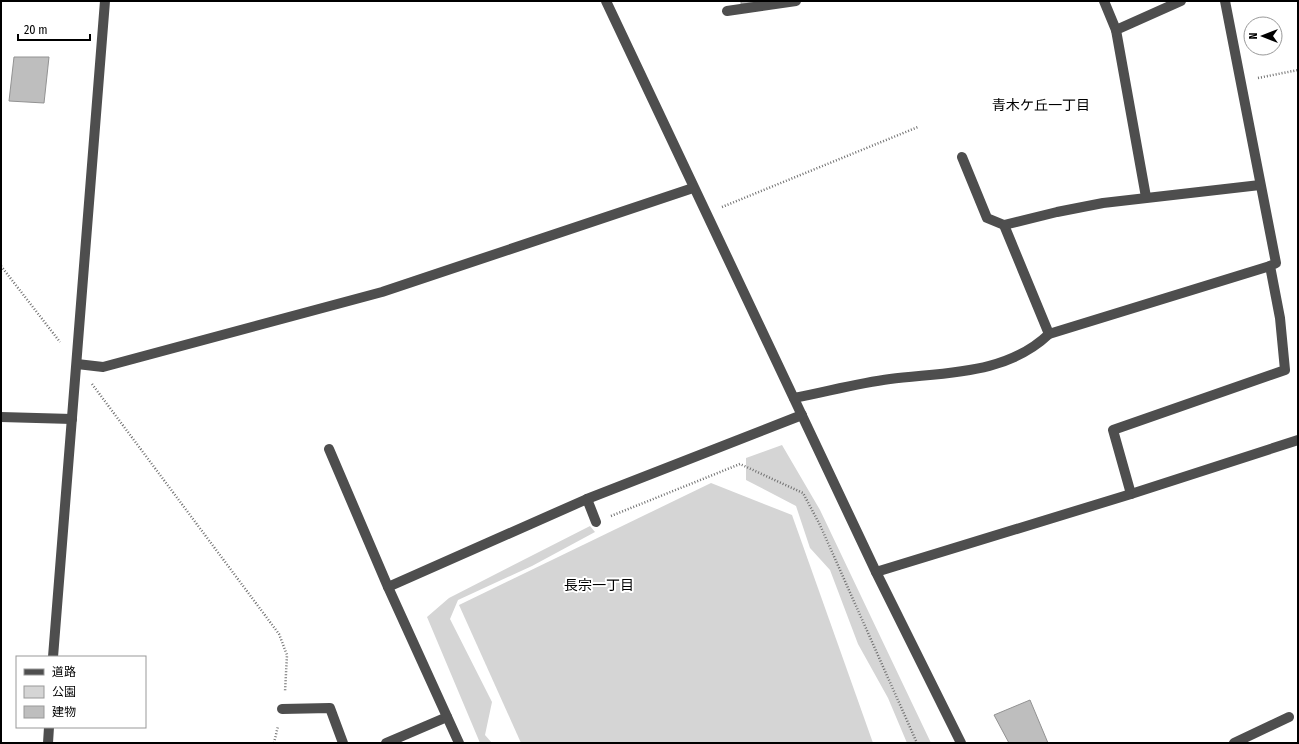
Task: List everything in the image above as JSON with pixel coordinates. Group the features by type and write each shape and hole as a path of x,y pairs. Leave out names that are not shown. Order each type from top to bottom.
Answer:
{"street":[{"path":"53,656 105,1"},
{"path":"606,1 876,572 961,743"},
{"path":"727,11 796,1"},
{"path":"1104,1 1116,30 1146,197"},
{"path":"1116,30 1181,1"},
{"path":"794,398 889,379 948,374 1000,364 1031,350 1049,334 1276,263 1260,185 1242,82 1225,1"},
{"path":"962,157 987,218 1004,225 1072,209 1146,197 1260,185"},
{"path":"77,364 103,367 382,292 694,188"},
{"path":"1004,225 1049,334"},
{"path":"1131,494 1113,430 1285,370 1280,318 1270,266"},
{"path":"388,587 587,499 802,415"},
{"path":"1,418 72,419"},
{"path":"876,572 1131,494 1298,440"},
{"path":"329,449 388,587 459,743"},
{"path":"587,499 596,522"},
{"path":"282,709 330,708 344,743"},
{"path":"386,743 447,717"},
{"path":"1234,743 1289,717"},
{"path":"48,743 49,728"}],"path":[{"path":"1242,82 1298,70"},
{"path":"707,214 918,127"},
{"path":"1,266 77,364 278,634 287,655 287,678 274,743"},
{"path":"596,522 740,464 803,493 820,525 916,743"}],"green space":[{"path":"782,445 820,510 931,743 907,743 888,698 858,644 830,570 810,548 796,506 746,480 746,458"},
{"path":"711,483 792,515 873,743 521,743 459,605"},
{"path":"590,526 595,532 532,566 458,600 450,619 492,702 485,735 492,743 480,743 427,617 449,598"}],"building":[{"path":"741,1 769,1 741,4"},
{"path":"14,57 49,57 44,103 9,101"},
{"path":"1030,700 1048,743 1009,743 994,715"}],"district":[{"name":"青木ケ丘一丁目","path":"1041,105"},
{"name":"長宗一丁目","path":"599,585"}]}
